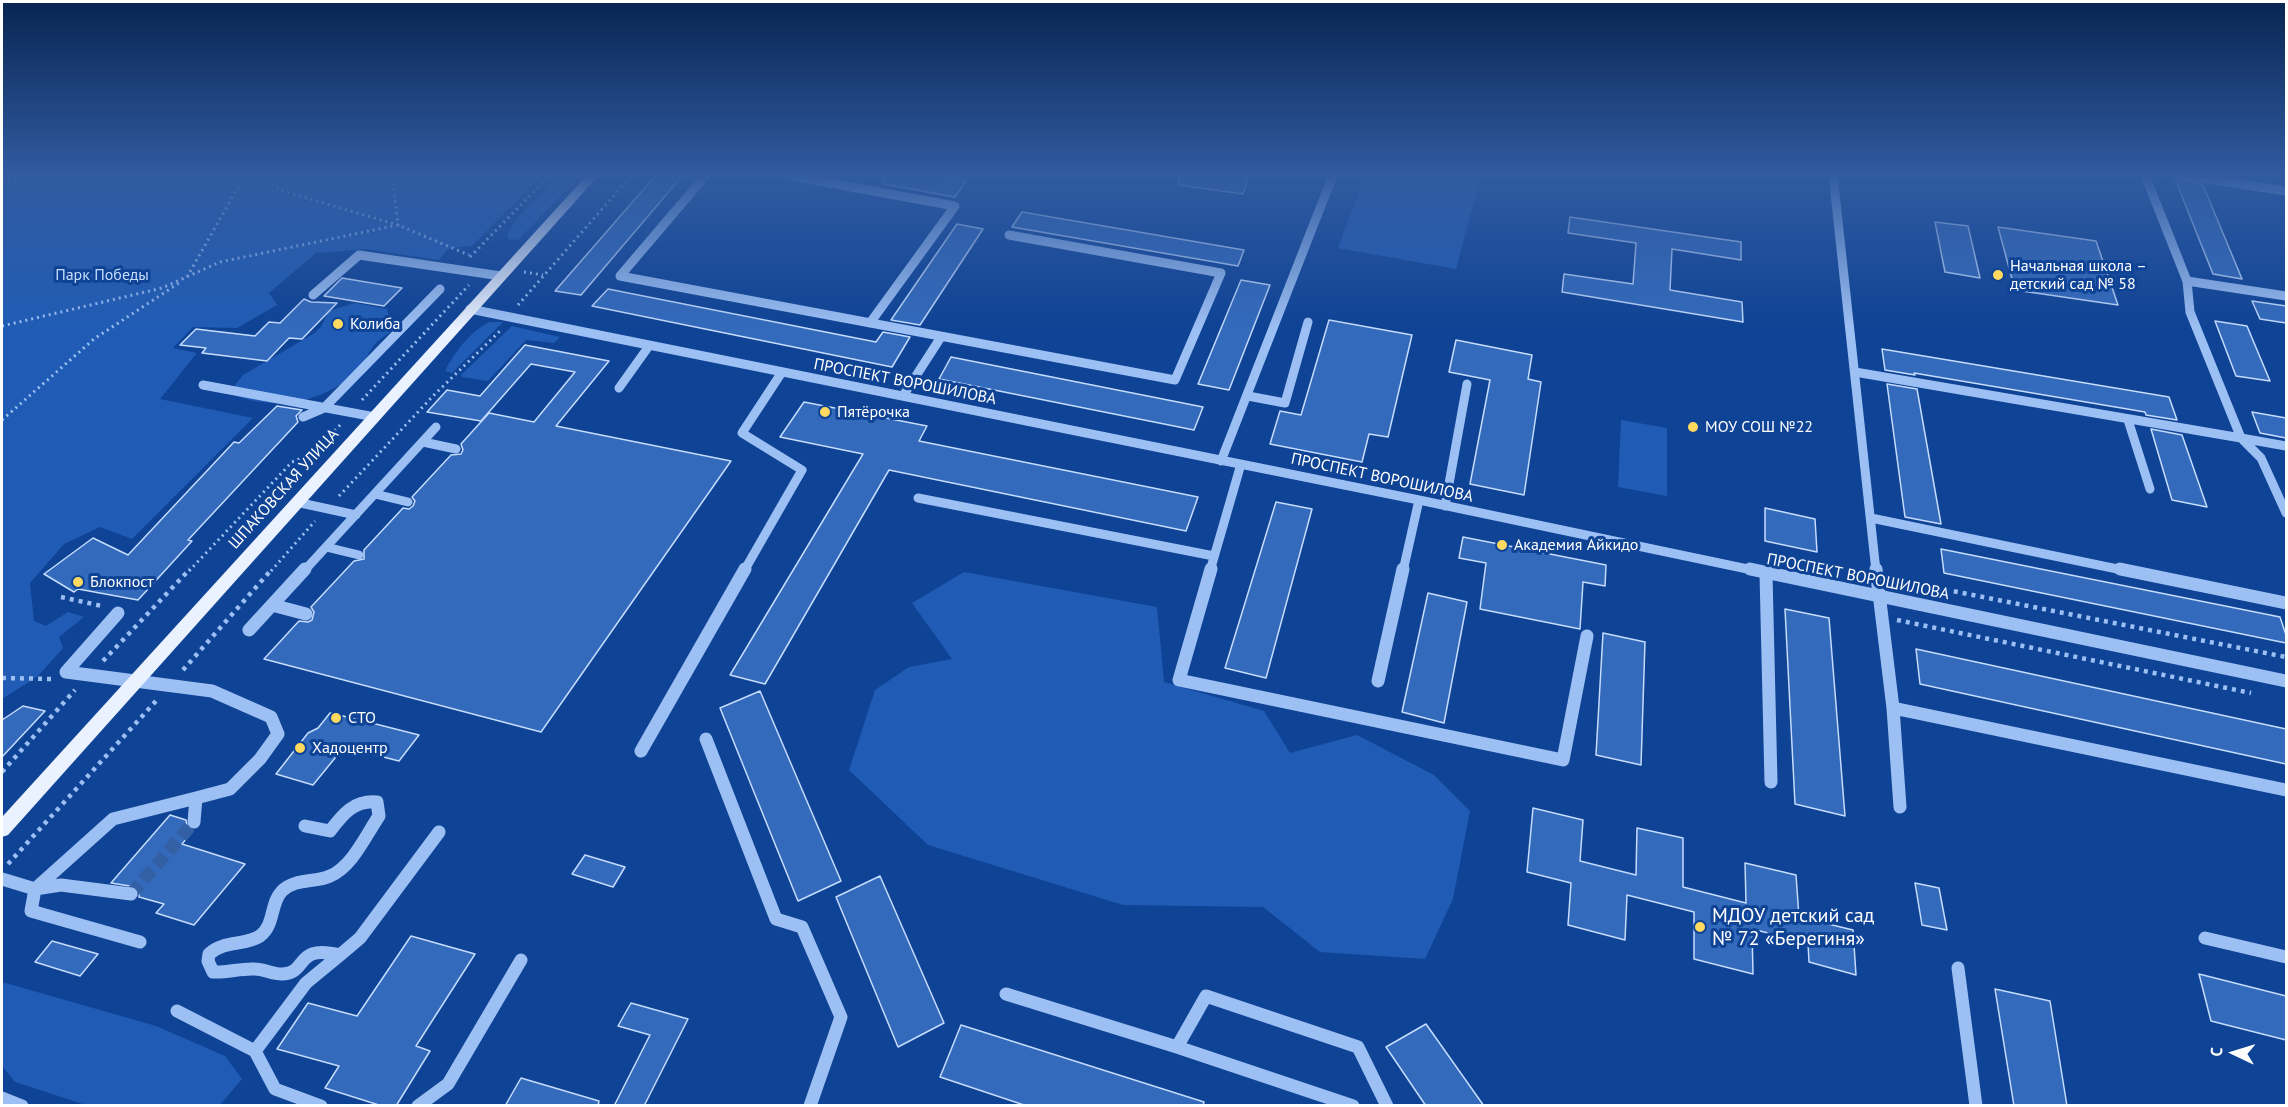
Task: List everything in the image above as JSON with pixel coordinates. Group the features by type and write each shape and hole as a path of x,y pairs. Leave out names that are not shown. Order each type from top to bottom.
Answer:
{"main road":[{"name":"ШПАКОВСКАЯ УЛИЦА","path":"2,829 132,682 546,227"}],"street":[{"path":"662,227 620,276 1175,380 1221,273 1009,235"},
{"path":"870,323 940,227"},
{"path":"1221,461 1313,227"},
{"path":"1839,227 1876,576 1893,708 1900,807"},
{"path":"2165,227 2187,281 2190,312 2241,438 2261,458 2286,513"},
{"path":"313,295 358,255 501,276"},
{"path":"2187,281 2286,296"},
{"path":"303,417 324,408 440,289"},
{"name":"ПРОСПЕКТ ВОРОШИЛОВА","path":"470,309 1419,500 2286,681"},
{"path":"1248,396 1286,403 1308,322"},
{"path":"903,396 941,336"},
{"path":"619,388 649,346"},
{"path":"641,751 802,470 742,432 782,372"},
{"path":"1855,372 2286,446"},
{"path":"1445,506 1467,384"},
{"path":"203,385 375,417"},
{"path":"2128,420 2150,489"},
{"path":"249,630 436,427"},
{"path":"423,442 456,449"},
{"path":"1241,464 1179,680 1563,760 1587,636"},
{"path":"375,494 408,502"},
{"path":"918,498 1214,556"},
{"path":"1378,681 1419,500"},
{"path":"296,502 356,515"},
{"path":"1871,518 2286,603"},
{"path":"326,547 359,555"},
{"path":"1766,574 1771,782"},
{"path":"272,605 306,614"},
{"path":"118,613 66,672 212,691 271,717 278,734 260,759 230,789 113,819 35,889 31,911 140,942"},
{"path":"1893,708 2286,790"},
{"path":"706,739 776,919 802,927 841,1017 810,1106"},
{"path":"194,822 196,798"},
{"path":"305,826 330,831 342,815 355,804 368,800 377,802 380,809 379,816 338,872 323,879 296,883 285,888 278,896 271,919 260,936 249,941 226,943 216,947 210,956 209,966 213,972 224,974 246,969 285,974 312,952 323,950 340,955"},
{"path":"255,1051 306,983 360,938 439,832"},
{"path":"2,879 35,889 61,885 131,894"},
{"path":"2205,938 2286,957"},
{"path":"418,1106 448,1084 521,960"},
{"path":"1958,968 1976,1106"},
{"path":"1006,994 1177,1047 1353,1106"},
{"path":"1177,1047 1206,996 1358,1047 1387,1106"},
{"path":"177,1011 255,1051 275,1089 321,1106"},
{"path":"2,1098 22,1106"}],"path":[{"path":"2,420 94,339 187,278 216,227"},
{"path":"2,327 162,288 220,262 390,227"},
{"path":"402,227 470,255"},
{"path":"2,772 89,676 292,462 314,453 470,283 470,255 498,227"},
{"path":"1876,576 2286,657"},
{"path":"1881,617 2252,693"},
{"path":"2,678 58,680"}],"green space":[{"name":"Парк Победы","path":"2,227 491,227 473,245 448,249 439,260 366,249 316,253 269,293 277,305 237,328 193,327 173,348 197,353 160,399 253,418 132,539 100,527 64,544 30,583 34,621 46,626 68,612 84,617 59,637 63,648 38,676 2,699"},
{"path":"512,227 531,227 518,240 508,239 507,234"},
{"path":"1346,227 1467,227 1456,269 1338,248"},
{"path":"355,303 387,309 393,329 375,344 355,374 327,392 297,401 265,403 234,395 235,385 243,375 313,334 321,327 329,311"},
{"path":"490,322 503,322 452,373 445,371 464,343"},
{"path":"512,326 560,337 554,343 526,340 488,381 462,377 461,375"},
{"path":"1621,420 1667,428 1667,496 1618,487"},
{"path":"964,572 1157,607 1164,682 1264,711 1290,753 1357,735 1434,775 1470,811 1453,899 1425,959 1320,952 1263,907 1123,905 928,845 849,770 875,690 909,667 952,659 912,603"},
{"path":"2,982 156,1026 225,1056 242,1079 219,1106 86,1105 15,1082 2,1066"}],"building":[{"path":"611,227 639,227 581,295 555,291"},
{"path":"955,227 983,229 920,325 891,320"},
{"path":"1012,227 1108,227 1244,250 1238,266"},
{"path":"1569,227 1636,227 1741,242 1741,260 1672,249 1670,290 1742,302 1743,322 1562,292 1564,274 1633,284 1636,243 1568,233"},
{"path":"1936,227 1968,227 1980,278 1945,272"},
{"path":"1998,227 2096,241 2118,305 2015,290"},
{"path":"2194,227 2220,227 2242,279 2213,274"},
{"path":"342,278 402,288 384,306 324,296"},
{"path":"1241,280 1270,285 1229,390 1198,384"},
{"path":"608,289 876,342 883,332 910,337 892,367 592,306"},
{"path":"304,299 311,302 337,303 302,339 289,338 267,361 202,353 206,348 180,345 196,329 255,336 269,322 280,323"},
{"path":"2252,301 2286,306 2286,323 2260,319"},
{"path":"1329,320 1412,335 1388,437 1369,434 1362,462 1270,444 1280,411 1301,415"},
{"path":"2215,321 2247,326 2270,381 2236,376"},
{"path":"1456,340 1532,355 1528,379 1541,382 1524,495 1470,484 1490,380 1449,372"},
{"path":"525,345 609,361 556,426 731,461 541,732 264,659 299,621 312,620 314,612 311,607 354,561 364,559 364,550 403,508 409,509 413,506 415,501 412,497 451,455 461,454 463,450 461,444 489,413 534,422 575,372 531,364 481,421 427,412 447,390 480,396"},
{"path":"1882,349 2169,397 2177,420 2146,415 2145,412 1885,370"},
{"path":"951,357 1203,407 1194,430 939,379"},
{"path":"1887,384 1917,389 1941,524 1905,517"},
{"path":"804,402 927,426 919,441 1198,497 1186,531 889,470 765,684 730,675 863,454 780,437"},
{"path":"277,406 302,410 296,416 298,422 188,540 192,541 138,600 78,589 74,592 44,574 93,538 128,555 234,442 239,443"},
{"path":"2252,412 2286,418 2286,438 2260,433"},
{"path":"2151,429 2182,435 2207,507 2172,500"},
{"path":"1276,502 1312,509 1266,678 1225,668"},
{"path":"1765,508 1815,519 1817,552 1765,541"},
{"path":"1463,537 1606,565 1605,586 1583,582 1580,629 1480,609 1486,563 1459,558"},
{"path":"1941,549 2280,617 2286,643 1944,573"},
{"path":"1428,593 1467,602 1444,723 1402,712"},
{"path":"1785,609 1829,618 1845,816 1795,804"},
{"path":"1603,633 1645,642 1641,765 1596,755"},
{"path":"1916,649 2286,729 2286,764 1920,684"},
{"path":"760,691 841,881 798,901 720,708"},
{"path":"23,706 45,711 2,757 2,720"},
{"path":"330,713 419,735 399,761 344,747 313,785 276,774 308,733 318,728"},
{"path":"1533,808 1583,820 1580,861 1636,875 1637,828 1683,838 1683,887 1746,903 1745,863 1796,875 1799,917 1853,930 1856,975 1809,962 1808,943 1752,929 1753,974 1694,959 1694,912 1627,895 1625,940 1568,925 1571,883 1527,872"},
{"path":"170,815 186,820 187,826 193,831 182,844 245,864 194,925 156,913 164,904 139,897 136,887 111,883"},
{"path":"585,855 625,867 613,887 572,874"},
{"path":"880,876 944,1023 898,1047 836,897"},
{"path":"1915,883 1939,888 1947,930 1922,925"},
{"path":"411,936 475,954 416,1046 430,1051 396,1106 382,1106 325,1088 339,1066 277,1049 308,1003 357,1016"},
{"path":"52,941 98,954 80,976 35,962"},
{"path":"2199,974 2286,996 2286,1040 2211,1021"},
{"path":"1995,989 2050,1001 2067,1106 2014,1106"},
{"path":"631,1003 688,1019 644,1106 614,1106 650,1035 618,1026"},
{"path":"1426,1024 1484,1106 1426,1106 1386,1047"},
{"path":"961,1025 1204,1102 1203,1106 1027,1106 940,1077"},
{"path":"521,1078 599,1101 598,1106 505,1106"}],"tunnel":[{"path":"131,894 194,822"}],"place":[{"name":"Начальная школа – детский сад № 58","path":"1998,275"},
{"name":"Колиба","path":"338,324"},
{"name":"Пятёрочка","path":"825,412"},
{"name":"МОУ СОШ №22","path":"1693,427"},
{"name":"Академия Айкидо","path":"1502,545"},
{"name":"Блокпост","path":"78,582"},
{"name":"СТО","path":"336,718"},
{"name":"Хадоцентр","path":"300,748"},
{"name":"МДОУ детский сад № 72 «Берегиня»","path":"1700,927"}]}
